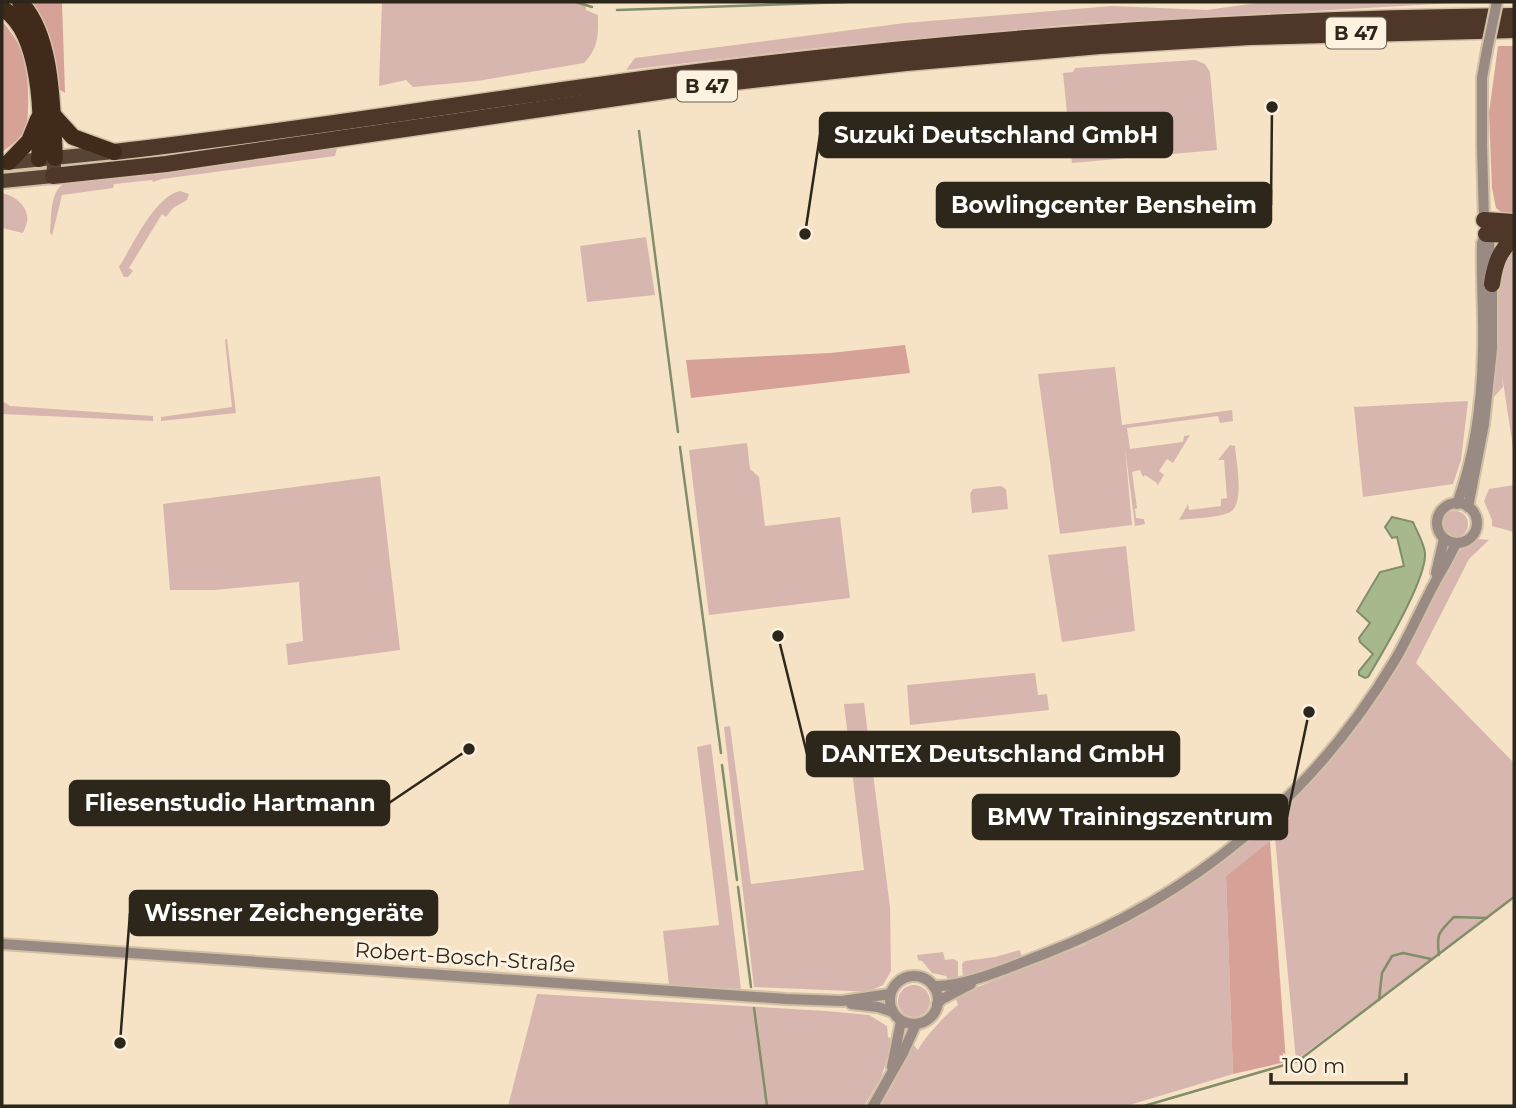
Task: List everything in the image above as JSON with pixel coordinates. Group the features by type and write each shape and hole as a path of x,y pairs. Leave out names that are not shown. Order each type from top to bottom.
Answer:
{"highway":[{"path":"20,2 31,15 41,35 47,158"},
{"path":"2,8 16,19 28,41 46,114 73,137 114,152"},
{"name":"B 47","path":"114,152 234,139 686,73 950,44 1227,24 1514,16"},
{"name":"B 47","path":"45,177 166,164 699,86 906,62 1237,38 1514,30"},
{"path":"5,163 29,141 46,114"},
{"path":"1485,227 1514,222"},
{"path":"1485,227 1514,237 1500,252 1492,284"}],"main road":[{"name":"B 47","path":"5,163 114,152"},
{"path":"45,177 47,158"},
{"name":"B 47","path":"2,181 45,177"}],"street":[{"path":"1463,505 1447,506 1438,518 1437,528 1450,541 1467,540 1474,532 1476,519 1463,505 1481,386 1482,243 1485,227 1482,78 1497,2"},
{"path":"1463,505 1489,391 1492,284 1489,242 1485,227"},
{"name":"Robert-Bosch-Straße","path":"842,1001 890,994 898,982 911,976 919,977 933,986 979,978 1092,936 1171,892 1229,851 1265,821 1315,768 1357,717 1396,659 1431,590 1450,541"},
{"name":"Robert-Bosch-Straße","path":"2,944 447,977 842,1001 878,1007 916,1024 932,1016 937,1004 979,978"},
{"path":"933,986 937,1004"},
{"path":"890,994 897,1017 890,1077"},
{"path":"873,1106 916,1024"}],"shaded area":[{"path":"33,2 62,2 65,93 57,88 46,28"},
{"path":"382,2 586,2 586,10 598,15 597,41 593,52 584,63 477,81 413,87 406,80 379,86"},
{"path":"1264,2 1471,2 1067,25 826,47 626,70 635,58 905,23 1112,6 1207,10"},
{"path":"2,21 23,53 28,103 27,123 23,133 2,152"},
{"path":"1498,46 1514,46 1514,215 1505,215 1496,208 1492,188 1489,113"},
{"path":"1195,60 1205,64 1210,72 1217,150 1072,163 1063,73 1073,72 1075,68"},
{"path":"337,148 335,156 153,182 114,184 113,188 62,195 52,236 50,232 55,195 63,184 69,181"},
{"path":"180,191 189,194 187,200 173,208 166,217 162,214 129,268 133,271 128,277 124,277 119,267 145,223 161,202"},
{"path":"2,193 16,199 24,207 27,222 23,233 2,228"},
{"path":"646,237 655,295 587,302 580,246"},
{"path":"1514,245 1514,454 1502,375 1503,387 1492,399 1501,263"},
{"path":"227,339 236,413 161,421 161,417 232,407"},
{"path":"905,345 910,373 691,398 686,360 830,353"},
{"path":"1115,367 1122,425 1232,410 1233,421 1220,423 1218,416 1127,428 1130,449 1183,442 1184,436 1190,435 1173,463 1167,459 1159,471 1164,475 1157,486 1157,483 1145,475 1143,477 1140,470 1132,472 1136,518 1144,519 1145,524 1135,526 1125,448 1132,525 1060,534 1038,374"},
{"path":"2,401 10,406 153,416 153,421 2,414"},
{"path":"1468,401 1461,460 1453,484 1363,497 1354,407"},
{"path":"747,443 750,469 759,477 765,526 840,517 850,598 709,615 689,450"},
{"path":"1230,445 1235,446 1239,483 1234,509 1217,516 1179,520 1188,504 1189,510 1221,506 1221,499 1227,498 1224,460 1218,460"},
{"path":"380,476 400,650 288,665 286,644 303,641 299,582 214,590 170,590 163,504"},
{"path":"1514,485 1514,532 1492,526 1484,501 1489,489"},
{"path":"1001,486 1006,489 1008,509 972,513 970,494 973,489"},
{"path":"1455,511 1464,515 1468,524 1464,533 1455,537 1446,533 1442,524 1446,515"},
{"path":"1392,517 1413,522 1422,541 1424,565 1403,615 1384,651 1365,678 1359,675 1359,671 1373,654 1359,638 1370,623 1357,611 1380,572 1404,566 1397,537 1392,538 1385,527"},
{"path":"1480,539 1489,540 1469,559 1416,663 1514,763 1514,898 1296,1060 1275,838 1226,876 1233,1074 1126,1106 880,1106 893,1085 910,1041 918,1050 936,1026 958,1005 955,996 1084,945 1173,896 1230,857 1268,826 1357,727 1404,657 1454,553"},
{"path":"1126,546 1135,631 1062,642 1048,555"},
{"path":"1035,673 1038,695 1047,694 1049,710 910,725 907,685"},
{"path":"864,703 890,907 891,971 883,985 873,992 754,987 724,727 730,726 751,884 864,870 844,704"},
{"path":"711,744 741,989 669,985 663,931 719,925 697,747"},
{"path":"1270,841 1286,1062 1233,1074 1226,876"},
{"path":"1020,950 1022,958 963,977 962,964 965,961"},
{"path":"943,952 945,960 954,959 958,962 956,979 949,981 946,976 932,973 918,960 917,955"},
{"path":"914,985 926,989 930,1001 926,1013 914,1017 902,1013 898,1001 902,989"},
{"path":"537,994 869,1015 887,1026 888,1037 893,1040 881,1078 864,1106 508,1106"}],"waterway":[{"path":"576,2 592,7"},
{"path":"617,10 847,2"},
{"path":"639,131 678,432"},
{"path":"680,447 721,753"},
{"path":"722,765 737,880"},
{"path":"738,887 751,987"},
{"path":"1144,1106 1298,1061 1514,897"},
{"path":"1439,955 1440,933 1454,917 1487,918"},
{"path":"1379,1000 1382,973 1392,956 1403,953 1431,959"},
{"path":"754,1008 767,1106"}],"place":[{"name":"Bowlingcenter Bensheim","path":"1272,107"},
{"name":"Suzuki Deutschland GmbH","path":"805,234"},
{"name":"DANTEX Deutschland GmbH","path":"778,636"},
{"name":"BMW Trainingszentrum","path":"1309,712"},
{"name":"Fliesenstudio Hartmann","path":"469,749"},
{"name":"Wissner Zeichengeräte","path":"120,1043"}]}
